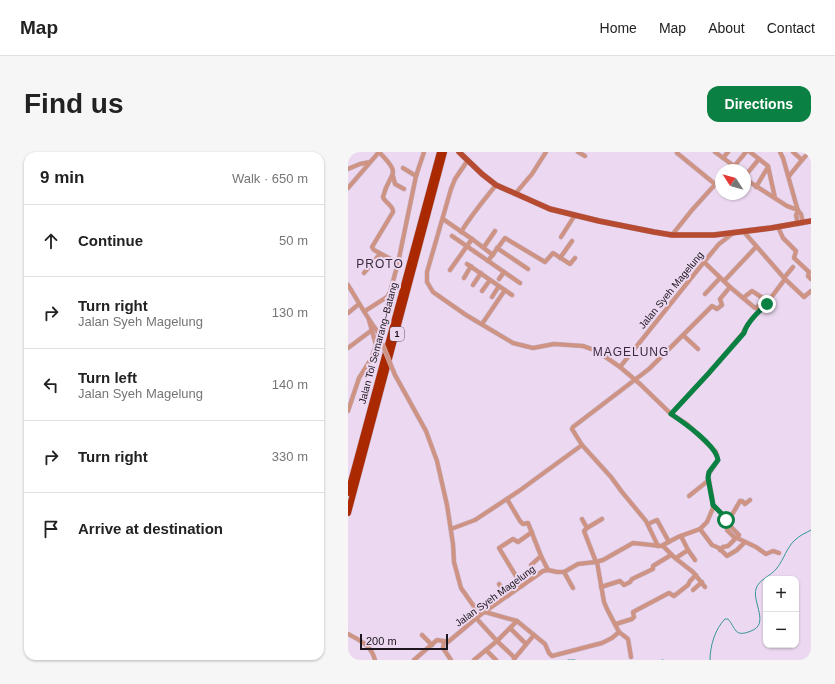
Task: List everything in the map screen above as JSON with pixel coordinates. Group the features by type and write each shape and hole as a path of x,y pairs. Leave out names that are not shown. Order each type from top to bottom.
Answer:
{"highway":[{"name":"Jalan Tol Semarang–Batang","path":"348,494 442,153"},
{"name":"Jalan Tol Semarang–Batang","path":"348,513 442,153"}],"main road":[{"path":"459,152 496,185 515,194 550,208 616,225 672,235 714,236 800,224 811,221"}],"street":[{"path":"348,188 380,152 392,165 395,184 404,189"},
{"path":"365,311 389,295 398,263 416,176 424,152"},
{"path":"515,194 532,174 546,152"},
{"path":"578,152 585,156"},
{"path":"715,152 728,164"},
{"path":"723,158 728,152"},
{"path":"735,164 746,152"},
{"path":"750,152 768,166 775,198"},
{"path":"780,152 789,176 798,211 801,214 800,224"},
{"path":"793,152 802,160"},
{"path":"789,176 809,152"},
{"path":"672,235 715,184 677,153"},
{"path":"751,170 759,159"},
{"path":"468,160 453,182 428,266 427,277 429,287 437,296 507,340 516,344 533,348 550,344 563,344 588,348 604,355 635,380 671,414 687,424 716,453 718,460 709,472 713,505 707,522 700,529 681,536 663,546 634,543 597,562 580,563 564,572 573,588"},
{"path":"348,169 360,164 371,162"},
{"path":"756,187 768,167"},
{"path":"403,168 416,176"},
{"path":"393,176 384,192 383,197 392,207 393,212 372,247 380,254 398,263"},
{"path":"751,183 798,211"},
{"path":"461,232 474,211 496,185"},
{"path":"561,237 575,215"},
{"path":"443,219 493,255"},
{"path":"778,227 783,238 796,251 794,258 809,272 808,276 811,279"},
{"path":"484,248 495,231"},
{"path":"744,232 756,247 804,297 811,291"},
{"name":"Jalan Syeh Magelung","path":"620,367 719,244 732,234"},
{"path":"452,236 520,284"},
{"path":"488,261 505,238 545,262 553,253 570,264 575,258"},
{"path":"450,270 472,239"},
{"path":"560,258 572,241"},
{"path":"705,294 756,247"},
{"path":"497,248 528,269"},
{"path":"364,273 380,254"},
{"path":"704,262 730,287 756,308 762,303 768,303"},
{"path":"467,264 472,266 512,296"},
{"path":"464,278 472,266"},
{"path":"671,414 744,333 750,322 768,303 793,267"},
{"path":"499,279 504,272"},
{"path":"473,285 481,273"},
{"path":"482,291 490,280"},
{"path":"348,286 365,311 376,345 370,361 359,378 348,411"},
{"path":"492,297 499,286"},
{"path":"658,546 648,524 611,477 582,445 572,430 573,427 649,369 684,336 712,306 717,309 722,304 720,299 730,287"},
{"path":"482,324 505,290"},
{"path":"743,298 752,291 768,303"},
{"path":"348,313 359,304"},
{"path":"369,320 377,331 395,374 426,431 439,470 451,529 456,570 461,588 466,592 480,615"},
{"path":"348,348 372,330"},
{"path":"684,336 698,349"},
{"path":"451,529 475,520 582,445"},
{"path":"688,496 709,480"},
{"path":"507,499 520,521 523,524 528,522 548,570"},
{"path":"727,519 733,513 740,501 745,504 750,500"},
{"path":"713,505 727,519 726,522 728,524 726,529 735,538 756,547 766,554 773,551 779,553"},
{"path":"602,519 587,528 584,532 597,562 606,609 616,624 619,632 628,639 631,657"},
{"path":"582,520 587,528"},
{"path":"648,524 657,520 669,542"},
{"path":"700,529 712,545 728,556 745,542"},
{"path":"522,586 499,548 513,539 518,542 532,532"},
{"path":"681,536 695,560"},
{"path":"720,550 738,538"},
{"path":"663,546 671,555 696,575 705,587"},
{"path":"676,558 688,550"},
{"path":"601,587 620,581 624,585 627,584 632,579 653,569 653,566 671,555"},
{"path":"537,575 531,565 541,556"},
{"name":"Jalan Syeh Magelung","path":"414,660 438,639 448,642 480,615 543,571 548,570 564,572"},
{"path":"616,624 634,618 633,612 669,593 674,596 688,585 696,575"},
{"path":"693,590 702,582"},
{"path":"499,584 508,596"},
{"path":"485,612 517,621 545,644 549,654 552,656 602,643 612,638 619,632"},
{"path":"476,618 514,659 534,635"},
{"path":"474,660 497,641 517,621"},
{"path":"510,628 526,644"},
{"path":"348,640 350,635 368,645 375,660"},
{"path":"422,635 432,645"},
{"path":"444,641 443,648 451,660"},
{"path":"486,650 496,660"}],"waterway":[{"path":"710,660 714,638 718,628 725,619 728,619 738,633 745,633 757,628 760,618 755,594 757,586 777,568 792,543 811,530"},
{"path":"568,660 575,660"}],"district":[{"name":"PROTO","path":"380,264"},
{"name":"MAGELUNG","path":"631,352"}],"route":[{"path":"726,520 727,519 713,505 708,478 709,472 718,460 716,453 687,424 671,414 744,333 746,327 767,304"}]}
